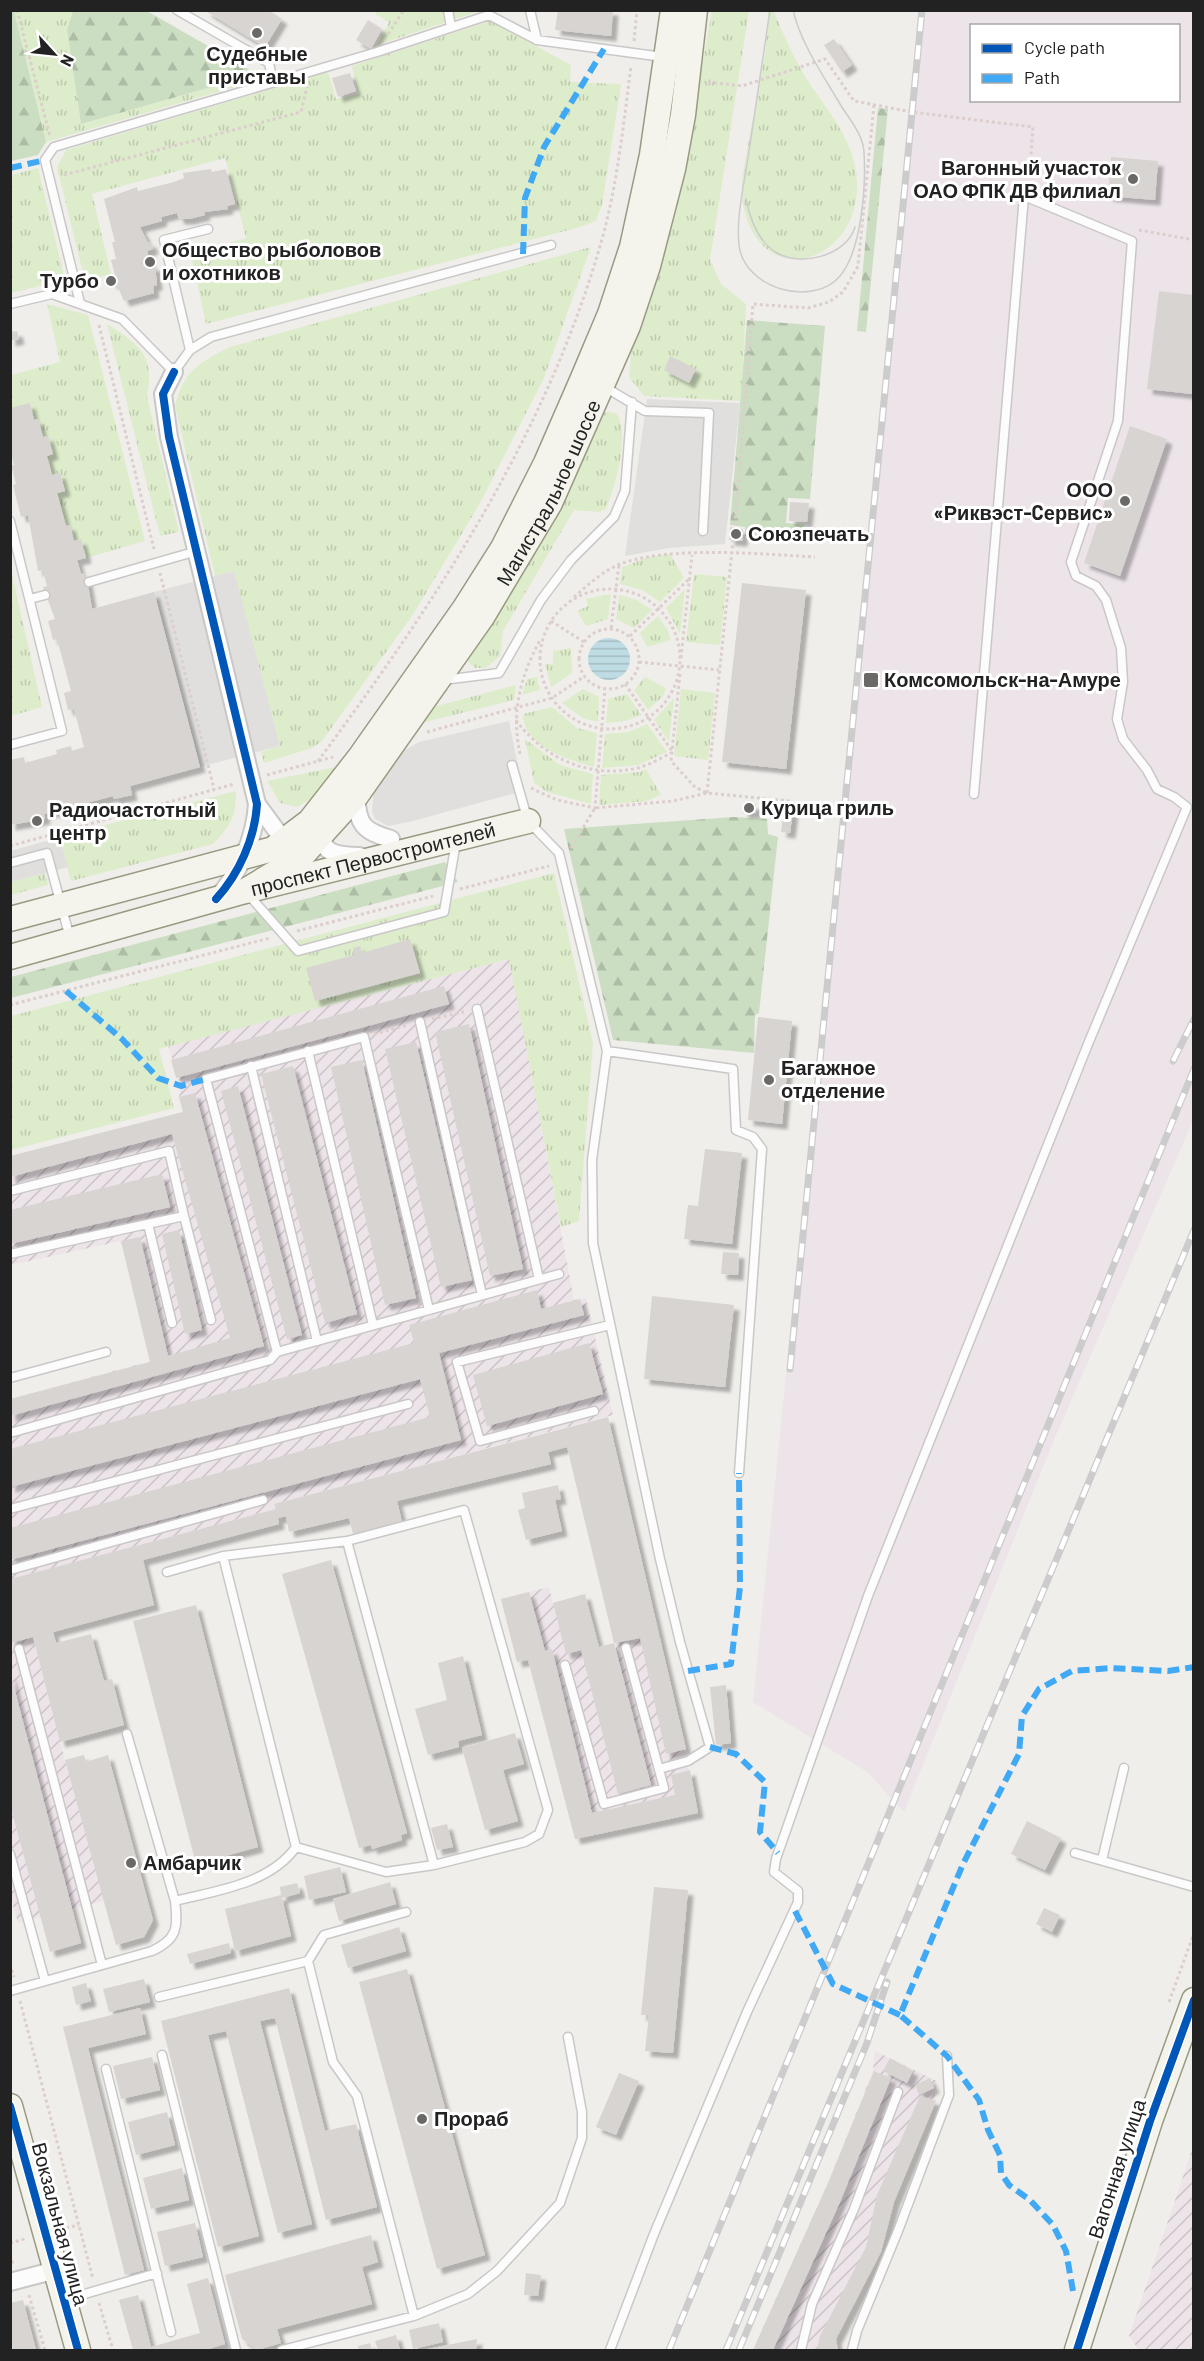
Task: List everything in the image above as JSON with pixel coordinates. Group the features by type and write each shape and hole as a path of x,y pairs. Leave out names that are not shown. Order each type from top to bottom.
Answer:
{"main road":[{"name":"Магистральное шоссе","path":"673,10 679,59"},
{"name":"Магистральное шоссе","path":"245,891 292,851 310,821 347,790 430,676 503,548 546,463 593,382 610,314 632,247 652,155 695,10"},
{"name":"Магистральное шоссе","path":"328,846 347,790"},
{"name":"проспект Первостроителей","path":"10,957 245,891 387,848 456,838 526,804"},
{"path":"292,851 328,846 387,848 526,804"},
{"name":"Магистральное шоссе","path":"241,859 292,851"},
{"name":"проспект Первостроителей","path":"10,919 241,859"},
{"name":"Вагонная улица","path":"1077,2350 1147,2132 1194,2000"},
{"name":"Вокзальная улица","path":"10,2106 78,2350"}],"street":[{"path":"174,372 163,394 169,437 250,779 257,804 292,851"},
{"path":"347,790 362,825 387,848"},
{"path":"216,899 241,859 254,830 257,804"},
{"path":"12,2274 56,2270"}],"lane":[{"path":"177,10 269,63 273,82"},
{"path":"448,10 451,27"},
{"path":"530,10 537,40"},
{"path":"80,303 45,160 54,147 377,52 489,15 537,40 679,59"},
{"path":"610,2350 654,2234 747,2012 798,1902 798,1891 774,1872 776,1860 868,1596 1093,1034 1187,807 1174,797 1157,789 1147,770 1123,738 1117,719 1123,682 1121,648 1106,600 1096,586 1076,576 1071,562 1118,422 1132,242 1024,196 974,794"},
{"path":"190,350 164,240 208,229"},
{"path":"10,304 51,294 122,319 174,372 190,350 211,337 551,245"},
{"path":"593,382 645,411 709,413 703,531"},
{"path":"430,676 500,673 541,600 571,560 614,517 625,491 632,402"},
{"path":"10,521 62,731 10,745"},
{"path":"89,582 197,551"},
{"path":"30,599 45,594"},
{"path":"512,765 526,804 559,853 607,1052 592,1161 593,1243 680,1642 710,1747 688,1761 658,1769"},
{"path":"245,891 298,951 444,912 456,838"},
{"path":"10,863 47,853 70,941"},
{"path":"477,1009 539,1280"},
{"path":"420,1022 482,1295"},
{"path":"277,1352 206,1079 251,1066 364,1036 429,1310"},
{"path":"308,1051 373,1325"},
{"path":"607,1052 732,1069 736,1130 753,1137 762,1149 740,1473"},
{"path":"251,1066 317,1341"},
{"path":"10,1191 169,1151 211,1320"},
{"path":"10,1254 184,1216"},
{"path":"148,1224 172,1323"},
{"path":"10,1433 270,1360 277,1352 559,1274"},
{"path":"594,1411 480,1441 457,1362 610,1325"},
{"path":"10,1378 106,1352"},
{"path":"10,1509 408,1404"},
{"path":"10,1570 263,1500"},
{"path":"167,1572 223,1556 347,1541 464,1510 548,1810 539,1834 525,1842 434,1865 386,1872 296,1847"},
{"path":"347,1541 434,1865"},
{"path":"223,1556 296,1847"},
{"path":"565,1665 604,1804 663,1788 626,1648"},
{"path":"19,1649 102,1965"},
{"path":"14,1990 166,1945 172,1937 177,1922 175,1901 127,1734"},
{"path":"1102,1860 1124,1768"},
{"path":"175,1901 232,1887 258,1877 296,1847"},
{"path":"1075,1853 1194,1887"},
{"path":"10,1854 45,1981"},
{"path":"159,1997 308,1961 324,1935 406,1912"},
{"path":"308,1961 333,2062 357,2096 414,2316"},
{"path":"282,2350 303,2348 414,2316 468,2294 498,2271 560,2203 582,2138 582,2112 568,2037"},
{"path":"162,2055 236,2350"},
{"path":"852,2350 857,2331 898,2231 949,2095 947,2056"},
{"path":"106,2069 171,2332"},
{"path":"801,2350 812,2304 854,2209 898,2092"},
{"path":"64,2300 157,2273"}],"path":[{"path":"377,52 404,10"},
{"path":"318,761 416,623 473,533 556,372 572,332 604,231 618,164 637,10"},
{"path":"702,81 742,87 825,59 854,101 1033,127 1029,189"},
{"path":"64,175 301,112 308,84"},
{"path":"707,793 732,555 753,304 808,308 829,302 843,292 858,266 874,105"},
{"path":"1131,229 1194,240"},
{"path":"110,371 214,789"},
{"path":"692,554 670,761 695,787 707,793"},
{"path":"522,765 515,708 526,666 551,621 593,580 619,565 645,557 692,554 816,556"},
{"path":"611,628 619,565"},
{"path":"630,636 690,578"},
{"path":"551,621 542,640 539,665 546,688 552,698 560,709 580,723 601,728 627,727 648,717 667,699 681,666 673,629 659,608 639,595 616,588 591,591 569,601"},
{"path":"551,621 584,642"},
{"path":"611,628 630,636 637,646 639,662 635,676 626,684 617,688 605,688 597,686 585,676 579,662 584,642 592,634 611,628"},
{"path":"639,662 720,670"},
{"path":"419,735 552,698 585,676"},
{"path":"626,684 671,752"},
{"path":"561,863 595,808 605,688"},
{"path":"515,719 530,739 562,761 598,771 639,768 671,752"},
{"path":"10,846 339,756"},
{"path":"526,804 557,800 595,808 673,801 707,793 790,801"},
{"path":"10,1964 14,1990 113,2350"},
{"path":"10,2255 12,2274"},
{"path":"26,2293 30,2296 45,2350"}],"shaded area":[{"path":"923,11 1193,11 1193,1121 1054,1440 904,1812 867,1772 753,1702"},
{"path":"647,399 740,403 725,544 669,548 625,556"},
{"path":"234,571 280,746 200,767 154,592"},
{"path":"509,721 523,791 388,826 375,819 372,812 374,786 400,753 419,742"},
{"path":"59,837 68,867 11,882 11,851"},
{"path":"510,959 574,1300 586,1298 613,1415 274,1504 276,1509 11,1579 11,1399 150,1361 121,1241 11,1265 11,1156 183,1112 179,1097 181,1085 168,1046"},
{"path":"549,1587 553,1603 585,1594 599,1647 659,1633 698,1813 575,1839 529,1660 517,1662 501,1599"},
{"path":"33,1637 65,1760 129,1919 110,1925 104,1901 18,1923 10,1895 10,1643"},
{"path":"875,2051 937,2081 934,2088 936,2101 894,2202 881,2252 836,2339 838,2350 753,2350 828,2183 873,2071"},
{"path":"1193,2147 1193,2350 1139,2350 1129,2336"}],"green space":[{"path":"377,10 480,11 377,45 389,22 375,14"},
{"path":"10,11 14,11 46,142 38,155 11,161"},
{"path":"14,11 73,11 67,30 81,124 257,74 259,80 46,142"},
{"path":"73,11 147,11 257,74 81,124 67,30"},
{"path":"712,11 749,11 710,260 721,284 746,304 741,401 644,396 629,377 632,343 686,149"},
{"path":"768,11 774,12 803,73 844,135 856,172 855,203 846,228 830,247 810,257 788,259 768,250 752,231 742,199 743,174 763,63"},
{"path":"490,21 571,65 570,82 621,84 602,205 596,221 577,228 206,324 191,255 246,238 225,158 92,194 111,274 85,281 57,167 66,150 328,72 336,99 358,94 352,66"},
{"path":"878,108 888,109 866,332 857,331"},
{"path":"38,168 65,280 11,293 11,175"},
{"path":"591,247 544,378 479,505 412,616 322,741 312,748 264,763 261,752 280,746 233,571 215,576 175,406 178,394 188,376 202,363 230,347"},
{"path":"47,304 88,315 145,541 86,558 81,539 74,541 70,525 66,526 57,493 65,491 60,473 52,475 47,456 52,454 48,436 43,437 38,419 34,420 11,408 11,375 60,362"},
{"path":"747,320 825,326 810,499 788,498 786,523 804,525 803,540 745,536 745,527 730,525"},
{"path":"107,324 136,345 147,361 149,383 147,397 179,532 160,536"},
{"path":"602,413 616,413 620,422 622,447 617,475 606,509 599,512 574,510 503,631 500,656 486,668 475,668 467,661 528,561"},
{"path":"670,554 684,578 660,602 642,590 620,584 622,567 649,557"},
{"path":"11,570 42,707 10,716"},
{"path":"694,574 727,577 720,645 686,642"},
{"path":"685,589 680,634 666,608"},
{"path":"611,594 608,619 586,626 577,611 588,606 586,599"},
{"path":"619,595 637,600 652,610 634,628 616,619"},
{"path":"658,616 671,640 647,647 640,633"},
{"path":"571,648 572,673 551,687 545,664 553,664 553,651"},
{"path":"537,677 540,690 522,695 527,679"},
{"path":"645,677 666,688 663,696 648,710 634,690"},
{"path":"516,685 514,700 421,723 429,708"},
{"path":"583,689 599,697 598,722 582,718 562,703"},
{"path":"681,689 715,693 708,760 674,756"},
{"path":"627,694 641,715 626,721 606,723 608,699"},
{"path":"674,698 669,741 654,720"},
{"path":"552,707 577,728 597,733 594,767 549,750 531,735 525,725 523,714"},
{"path":"647,724 667,752 638,765 602,768 605,734 629,732"},
{"path":"525,739 560,765 593,774 591,804 547,792 534,783"},
{"path":"336,767 311,799 297,807 280,803 267,781"},
{"path":"646,769 661,795 647,801 599,805 601,775 640,772"},
{"path":"236,791 232,820 213,844 71,881 59,837"},
{"path":"734,817 767,819 768,834 778,837 759,1013 755,1015 754,1053 613,1040 564,829"},
{"path":"445,862 458,882 11,998 11,977"},
{"path":"45,873 48,885 11,895 11,882"},
{"path":"554,873 593,1043 579,1221 561,1227 509,959 159,1049 174,1108 11,1150 11,1016"}],"water":[{"path":"609,638 624,644 630,659 624,674 609,680 594,674 588,659 594,644"}],"building":[{"name":"Судебные приставы","path":"204,10 268,10 282,19 265,47"},
{"path":"558,10 613,10 611,36 555,30"},
{"path":"368,20 382,29 371,49 356,40"},
{"path":"834,39 852,65 842,72 824,45"},
{"path":"350,73 356,91 338,97 332,78"},
{"name":"Вагонный участок ОАО ФПК ДВ филиал","path":"1111,157 1158,161 1155,200 1108,196"},
{"path":"211,169 212,172 226,169 235,204 227,206 228,209 204,212 205,215 189,219 179,219 177,213 161,217 162,221 140,227 148,243 151,242 153,249 147,251 151,266 155,265 157,285 153,286 154,293 124,301 116,283 112,284 110,277 115,275 111,260 116,259 112,242 115,242 104,199 137,187 138,191 174,182 184,178 183,173"},
{"path":"1159,291 1194,295 1192,394 1147,389"},
{"path":"17,331 19,339 10,341 10,332"},
{"path":"670,356 696,369 689,383 664,370"},
{"path":"30,403 34,420 38,419 43,437 48,436 53,454 47,456 52,475 60,473 65,491 57,493 66,526 70,525 74,541 81,539 86,558 77,560 81,574 86,573 92,609 154,592 200,767 130,786 132,795 114,799 113,796 44,814 45,819 10,825 10,760 24,757 25,763 57,754 56,750 71,746 72,751 84,747 74,709 68,710 64,693 71,691 57,639 53,640 48,621 55,619 43,587 47,586 43,570 38,571 28,515 21,517 13,485 16,484 11,465 14,465 10,450 10,408"},
{"name":"ООО «Риквэст-Cервис»","path":"1130,426 1167,439 1120,576 1084,563"},
{"path":"790,502 809,503 807,522 789,521"},
{"name":"Союзпечать","path":"730,527 743,529 742,541 729,540"},
{"path":"742,583 806,590 786,769 722,762"},
{"name":"Курица гриль","path":"743,804 756,804 756,813 743,813"},
{"path":"784,809 793,810 790,833 781,832"},
{"path":"410,939 420,973 315,1001 306,968 354,955 353,948 360,946 362,953"},
{"path":"444,986 449,1004 176,1078 171,1060"},
{"name":"Багажное отделение","path":"758,1017 792,1021 782,1124 748,1120"},
{"path":"469,1024 523,1269 490,1276 435,1032"},
{"path":"416,1042 472,1280 441,1287 385,1049"},
{"path":"362,1060 416,1298 385,1305 331,1067"},
{"path":"293,1066 357,1314 325,1323 261,1074"},
{"path":"238,1086 302,1335 287,1339 221,1091"},
{"path":"195,1093 264,1346 10,1416 10,1399 150,1362 121,1241 140,1237 168,1356 230,1338 172,1134 10,1177 10,1156 183,1112 179,1097"},
{"path":"705,1149 742,1153 732,1244 684,1239 688,1205 698,1206"},
{"path":"162,1174 170,1207 10,1244 10,1210"},
{"path":"179,1230 202,1330 185,1334 162,1234"},
{"path":"723,1252 739,1253 738,1275 721,1274"},
{"path":"537,1290 541,1309 580,1299 584,1315 439,1353 461,1440 10,1560 10,1528 430,1417 420,1379 10,1487 10,1449 414,1343 409,1325"},
{"path":"652,1296 734,1305 725,1387 644,1379"},
{"path":"589,1343 603,1394 487,1426 473,1375"},
{"path":"608,1417 686,1749 666,1754 640,1638 614,1643 567,1447 548,1452 551,1464 397,1501 402,1522 353,1534 349,1518 289,1532 286,1516 278,1518 279,1524 143,1560 154,1605 53,1632 56,1643 91,1634 104,1681 112,1679 124,1725 60,1742 33,1637 10,1643 10,1579 276,1509 274,1504"},
{"path":"558,1485 561,1499 555,1500 562,1531 526,1540 518,1510 525,1508 522,1493"},
{"path":"331,1560 407,1833 401,1835 402,1840 372,1849 371,1845 359,1848 282,1574"},
{"path":"529,1592 545,1651 552,1649 592,1813 675,1795 671,1775 690,1770 698,1813 575,1839 528,1660 517,1662 501,1599"},
{"path":"585,1594 599,1647 614,1643 651,1785 618,1794 581,1650 566,1654 553,1603"},
{"path":"196,1605 258,1847 196,1864 133,1621"},
{"path":"463,1656 482,1735 458,1741 459,1747 428,1755 415,1709 447,1700 438,1663"},
{"path":"10,1672 81,1943 50,1952 10,1805"},
{"path":"726,1685 731,1743 716,1745 710,1687"},
{"path":"515,1733 524,1764 503,1770 518,1821 485,1830 462,1748"},
{"path":"84,1755 86,1762 108,1755 153,1920 144,1937 116,1945 65,1760"},
{"path":"1027,1821 1061,1838 1045,1870 1011,1854"},
{"path":"447,1824 453,1847 437,1850 431,1828"},
{"path":"340,1867 346,1892 309,1900 304,1876"},
{"path":"390,1882 396,1904 339,1921 333,1899"},
{"path":"297,1883 300,1893 282,1898 291,1936 235,1951 225,1909 281,1895 280,1887"},
{"path":"654,1887 688,1890 673,2053 645,2051 649,2015 641,2015"},
{"path":"1044,1908 1060,1915 1052,1932 1036,1924"},
{"path":"399,1927 406,1951 348,1968 341,1945"},
{"path":"229,1943 231,1953 190,1964 187,1954"},
{"name":"Прораб","path":"407,1969 485,2255 437,2269 359,1982"},
{"path":"144,1979 150,2002 109,2012 103,1989"},
{"path":"86,1983 91,2001 76,2005 72,1987"},
{"path":"289,1988 325,2131 356,2124 377,2207 326,2220 275,2018 260,2021 312,2224 278,2233 226,2031 208,2035 259,2236 218,2247 161,2021"},
{"path":"140,2008 146,2034 88,2048 144,2270 125,2275 63,2027"},
{"path":"152,2057 160,2090 121,2099 113,2066"},
{"path":"890,2058 913,2071 907,2083 883,2071"},
{"path":"874,2071 891,2078 840,2202 773,2350 753,2350 828,2183"},
{"path":"619,2073 639,2081 616,2135 596,2127"},
{"path":"930,2078 934,2088 919,2095 915,2085"},
{"path":"920,2096 936,2101 894,2202 881,2252 836,2339 838,2350 817,2350 820,2336 866,2247 877,2195"},
{"path":"167,2112 175,2145 136,2155 128,2122"},
{"path":"182,2168 189,2200 151,2209 143,2178"},
{"path":"195,2223 203,2257 165,2266 157,2232"},
{"path":"371,2235 378,2262 362,2267 372,2304 277,2329 281,2343 257,2350 242,2339 225,2275"},
{"path":"526,2273 541,2275 538,2296 524,2295"},
{"path":"208,2278 225,2344 205,2350 133,2350 119,2300 138,2295 151,2347 200,2333 187,2284"},
{"path":"23,2300 36,2350 13,2350 10,2339 10,2303"},
{"path":"439,2323 443,2342 413,2349 409,2330"},
{"path":"396,2335 400,2350 378,2350 375,2341"},
{"path":"477,2339 476,2350 428,2350 428,2349"},
{"path":"370,2343 372,2350 359,2350 358,2346"}],"tram line":[{"path":"770,10 740,205 739,245 744,260 753,273 766,283 797,292 814,291 828,286 840,276 847,265 858,234 861,217 864,152 858,133 813,59 801,35 793,10"},
{"path":"746,199 752,221 763,241 775,252 796,259 808,259 832,252 842,246 855,227"}],"railway":[{"path":"790,1369 922,10"},
{"path":"1173,1061 1194,1019"},
{"path":"669,2350 1194,1069"},
{"path":"726,2350 1194,1230"},
{"path":"739,2350 867,2043 887,1982"}],"marked path":[{"path":"523,254 525,198 544,147 604,49"},
{"path":"10,168 45,160"},
{"path":"66,991 122,1039 158,1078 181,1086 206,1079"},
{"path":"688,1671 731,1664 740,1587 739,1473"},
{"path":"1073,2291 1066,2251 1053,2225 1030,2200 1009,2185 1001,2173 1000,2155 988,2130 979,2100 947,2056 900,2015 963,1864 1019,1754 1022,1716 1039,1689 1072,1671 1111,1668 1168,1671 1194,1667"},
{"path":"710,1747 736,1754 765,1782 760,1832 778,1853"},
{"path":"795,1911 833,1984 900,2015"}],"cycle path":[{"path":"174,372 163,394 169,437 257,804 253,830 239,867 216,899"},
{"path":"1077,2350 1150,2121 1194,2000"},
{"path":"10,2106 78,2350"}],"place":[{"name":"Судебные приставы","path":"257,33"},
{"name":"Вагонный участок ОАО ФПК ДВ филиал","path":"1133,179"},
{"name":"Общество рыболовов и охотников","path":"150,262"},
{"name":"Турбо","path":"111,281"},
{"name":"ООО «Риквэст-Cервис»","path":"1125,501"},
{"name":"Союзпечать","path":"736,534"},
{"name":"Комсомольск-на-Амуре","path":"871,680"},
{"name":"Курица гриль","path":"749,808"},
{"name":"Радиочастотный центр","path":"37,821"},
{"name":"Багажное отделение","path":"769,1080"},
{"name":"Амбарчик","path":"131,1863"},
{"name":"Прораб","path":"422,2119"}]}
